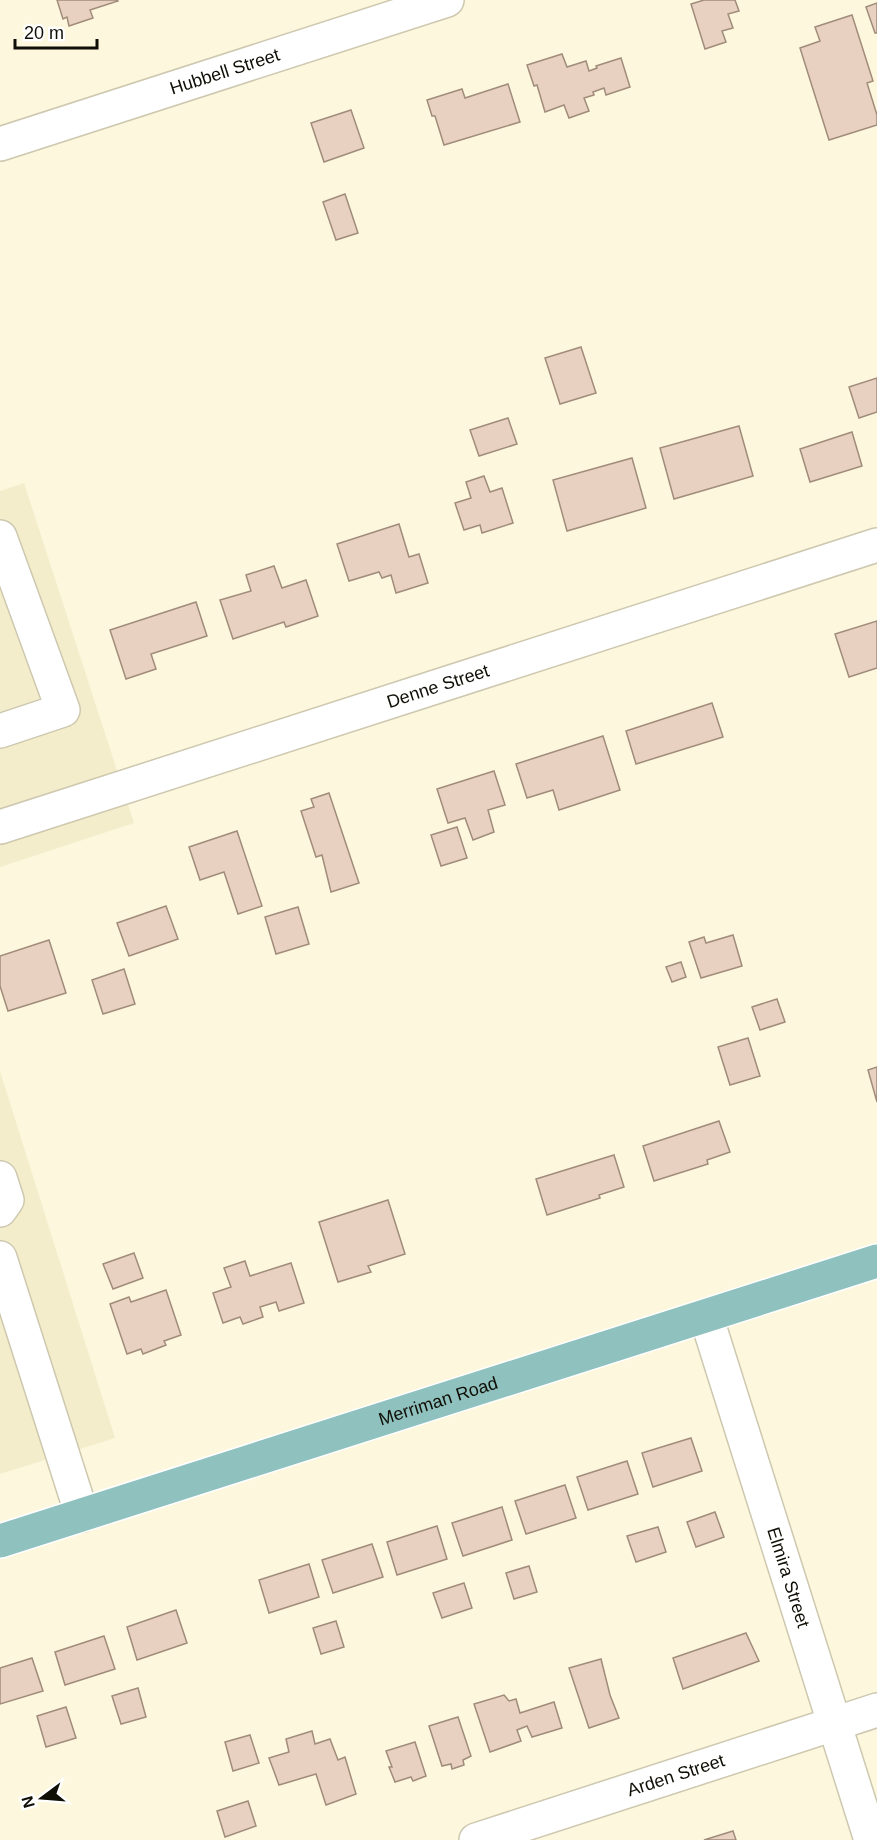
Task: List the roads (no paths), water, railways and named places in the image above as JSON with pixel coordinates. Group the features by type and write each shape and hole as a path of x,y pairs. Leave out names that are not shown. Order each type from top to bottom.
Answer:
{"main road":[{"name":"Merriman Road","path":"0,1541 877,1261"}],"street":[{"name":"Hubbell Street","path":"0,144 447,0"},
{"path":"0,537 63,710 0,731"},
{"name":"Denne Street","path":"0,827 877,545"},
{"path":"0,1178 7,1200 0,1210"},
{"path":"0,1258 82,1515"},
{"name":"Elmira Street","path":"706,1316 872,1840"},
{"name":"Arden Street","path":"476,1840 877,1710"}]}
